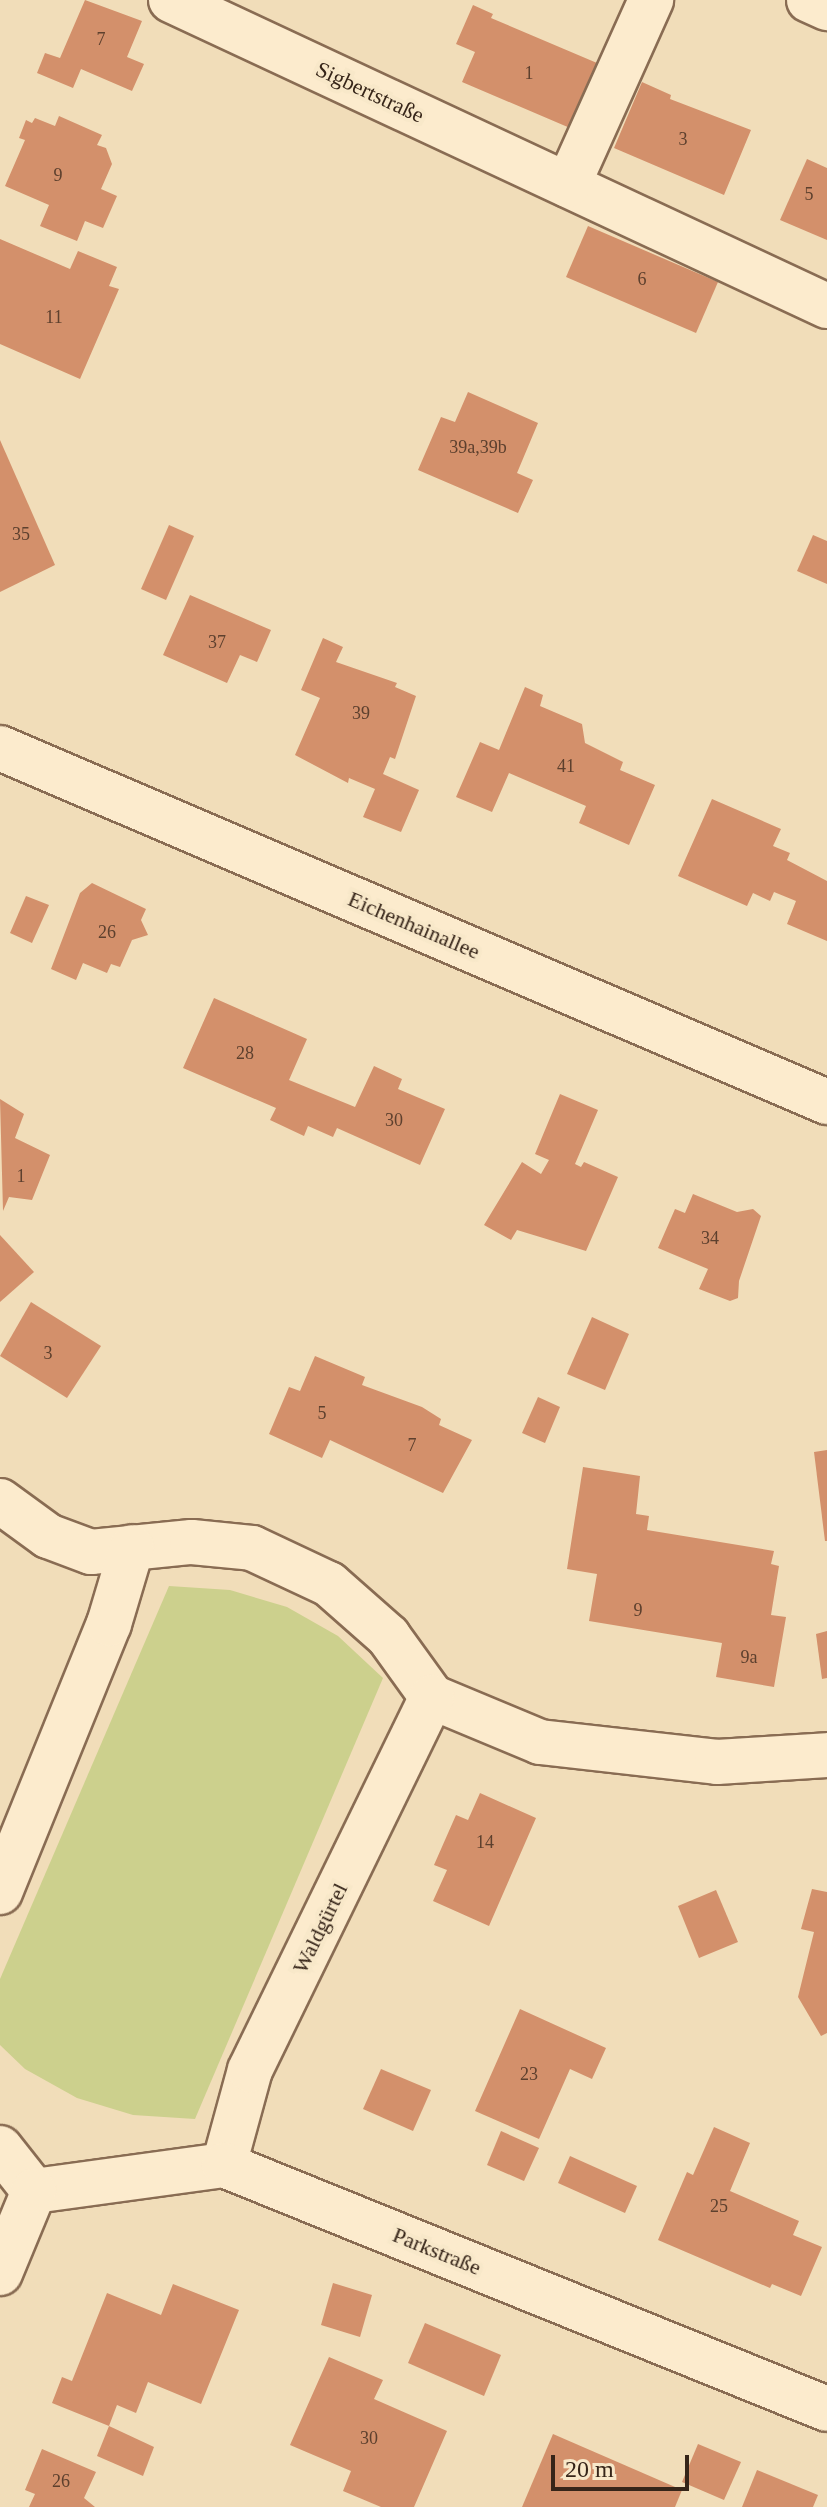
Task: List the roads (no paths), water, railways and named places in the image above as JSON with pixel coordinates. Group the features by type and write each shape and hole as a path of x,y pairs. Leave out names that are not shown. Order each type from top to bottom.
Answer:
{"street":[{"name":"Sigbertstraße","path":"171,0 827,306"},
{"path":"568,185 651,0"},
{"path":"809,0 827,8"},
{"name":"Eichenhainallee","path":"0,748 827,1102"},
{"path":"0,1501 48,1536 91,1552 192,1542 252,1548 329,1584 388,1636 432,1697 540,1742 717,1762 827,1755"},
{"path":"0,1892 109,1624 132,1547"},
{"name":"Waldgürtel","path":"224,2165 250,2070 432,1697"},
{"path":"0,2148 34,2191 0,2273"},
{"name":"Parkstraße","path":"34,2191 224,2165 827,2409"}]}
